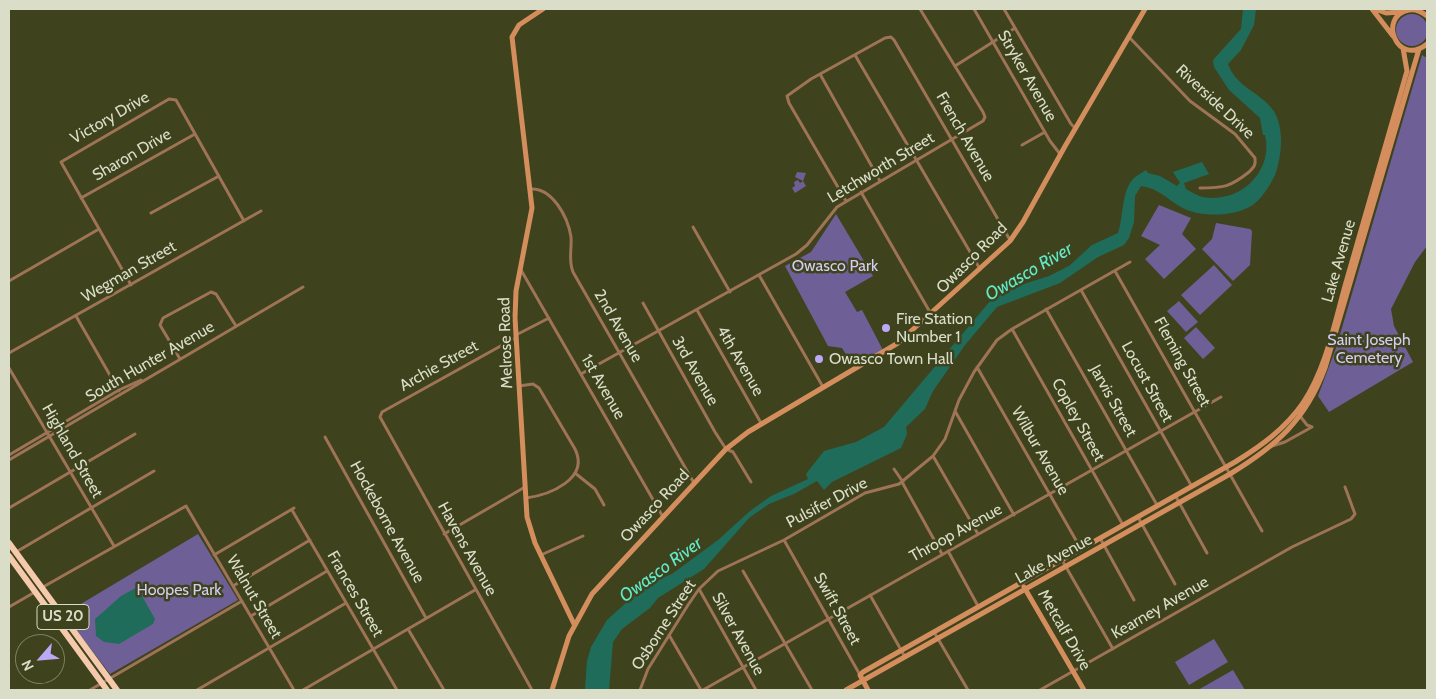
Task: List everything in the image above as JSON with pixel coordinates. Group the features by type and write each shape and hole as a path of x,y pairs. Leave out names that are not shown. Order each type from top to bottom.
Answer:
{"highway":[{"name":"US 20","path":"9,543 117,690"},
{"name":"US 20","path":"9,556 107,690"}],"main road":[{"name":"Melrose Road","path":"543,9 519,25 512,37 530,189 531,218 515,301 515,337 529,529 574,624"},
{"name":"Owasco Road","path":"552,690 563,650 574,624 592,594 726,449 762,424 888,350 931,314 1010,241 1023,222 1060,154 1145,9"},
{"path":"1374,9 1386,13 1416,10 1427,16"},
{"path":"1374,9 1394,39 1403,48 1420,48 1427,44"},
{"path":"1394,39 1393,23 1404,12"},
{"name":"Lake Avenue","path":"860,675 1268,441 1296,412 1318,374 1406,74 1407,63 1403,48"},
{"path":"1420,48 1427,52"},
{"name":"Lake Avenue","path":"846,690 1230,474 1272,446 1300,416 1317,388 1325,368 1420,48"},
{"name":"Metcalf Drive","path":"1021,582 1084,690"},
{"name":"Swift Street","path":"860,675 868,690"}],"street":[{"path":"920,9 955,66 1015,28"},
{"name":"Stryker Avenue","path":"974,9 1045,132 1060,154"},
{"path":"1004,9 1075,128"},
{"name":"French Avenue","path":"856,55 887,37 893,38 1010,241"},
{"name":"Riverside Drive","path":"1128,37 1190,100 1235,134 1255,158 1254,166 1238,181 1222,188 1200,188"},
{"path":"846,201 788,99 791,92 856,55 981,269"},
{"name":"Letchworth Street","path":"581,374 730,292 807,245 829,214 846,201 974,127 985,117 955,66"},
{"path":"820,74 880,181"},
{"name":"Victory Drive","path":"81,198 61,162 63,159 174,98 195,134"},
{"path":"1022,145 1045,132"},
{"path":"195,134 244,221"},
{"name":"Sharon Drive","path":"81,198 195,134"},
{"path":"151,213 219,176"},
{"name":"2nd Avenue","path":"530,189 543,190 563,215 570,233 572,269 694,483"},
{"path":"861,192 931,314"},
{"path":"81,198 131,285"},
{"name":"Wegman Street","path":"9,354 261,211"},
{"path":"693,227 730,292"},
{"path":"9,281 99,229"},
{"name":"Pulsifer Drive","path":"738,562 784,540 865,493 902,482 934,456 945,439 966,384 997,340 1012,329 1130,262"},
{"name":"1st Avenue","path":"520,270 663,516"},
{"name":"Fleming Street","path":"1115,270 1262,531"},
{"path":"759,275 824,388"},
{"name":"South Hunter Avenue","path":"9,455 303,287"},
{"name":"Locust Street","path":"1081,290 1191,485"},
{"path":"180,359 160,325 164,318 211,292 216,294 236,326"},
{"name":"3rd Avenue","path":"643,303 726,449"},
{"name":"4th Avenue","path":"697,310 762,424"},
{"name":"Jarvis Street","path":"1046,310 1157,505"},
{"path":"76,316 120,392"},
{"name":"Archie Street","path":"380,419 382,412 549,318"},
{"name":"Copley Street","path":"1012,329 1123,525"},
{"name":"Wilbur Avenue","path":"978,367 1081,548"},
{"name":"Highland Street","path":"9,368 114,546"},
{"path":"519,386 535,385 544,395 577,454 578,466 575,473 557,490 526,498"},
{"name":"Throop Avenue","path":"702,690 1221,397"},
{"path":"955,411 1014,515"},
{"name":"Lake Avenue","path":"1272,446 1285,442 1312,427 1307,425 1300,416"},
{"name":"Havens Avenue","path":"380,419 532,690"},
{"name":"South Hunter Avenue","path":"9,460 48,434"},
{"path":"9,508 135,434"},
{"name":"Hockeborne Avenue","path":"325,437 426,618"},
{"path":"1268,441 1272,446"},
{"path":"726,449 732,450 751,482"},
{"path":"934,456 978,534"},
{"path":"894,469 942,554"},
{"path":"9,556 154,471"},
{"path":"575,473 594,489 604,505"},
{"path":"444,534 525,486"},
{"name":"Kearney Avenue","path":"1040,690 1292,548 1351,519 1355,514 1345,487"},
{"path":"1175,495 1207,553"},
{"name":"Walnut Street","path":"114,546 183,506 187,507 294,690"},
{"name":"Frances Street","path":"214,555 293,509 396,690"},
{"path":"1138,516 1175,584"},
{"path":"541,555 583,536"},
{"path":"1100,538 1134,600"},
{"path":"233,586 310,540"},
{"name":"Swift Street","path":"784,540 860,675"},
{"path":"9,607 114,546"},
{"path":"948,551 978,606"},
{"path":"1062,559 1113,649"},
{"name":"Osborne Street","path":"640,690 648,669 699,589 718,571 738,562"},
{"path":"743,570 812,690"},
{"path":"251,616 328,571"},
{"name":"Silver Avenue","path":"699,589 756,690"},
{"path":"303,690 475,590"},
{"path":"870,595 905,657"},
{"path":"90,690 242,601"},
{"path":"197,690 346,602"},
{"path":"408,629 444,690"},
{"path":"934,632 968,690"},
{"path":"669,635 702,690"}],"green space":[{"path":"1412,14 1418,15 1423,19 1427,24 1427,36 1423,41 1418,45 1412,46 1406,45 1401,41 1397,36 1396,30 1397,24 1401,19 1406,15"},
{"name":"Saint Joseph Cemetery","path":"1422,55 1427,58 1427,246 1415,262 1391,309 1394,326 1413,362 1329,412 1318,396 1336,348"},
{"path":"797,172 806,173 803,181 795,177"},
{"path":"798,180 800,183 803,181 806,186 795,193 792,188 795,186 794,182"},
{"path":"1159,205 1191,218 1182,234 1196,249 1164,279 1145,259 1160,245 1141,236"},
{"name":"Owasco Park","path":"836,214 873,276 845,292 857,312 862,310 884,352 855,369 842,348 828,346 785,266 811,252"},
{"path":"1216,223 1250,229 1252,231 1250,265 1233,281 1202,249 1212,239"},
{"path":"1214,265 1232,285 1200,315 1181,295"},
{"path":"1179,301 1198,322 1186,332 1167,311"},
{"path":"1196,327 1215,348 1203,359 1184,338"},
{"name":"Hoopes Park","path":"198,534 238,600 110,674 64,614"},
{"path":"1214,639 1228,662 1189,685 1175,662"},
{"path":"1233,670 1245,690 1198,690"}],"water":[{"path":"1243,9 1256,9 1254,25 1241,50 1228,64 1242,84 1262,98 1273,110 1277,116 1281,139 1276,173 1257,201 1238,212 1228,214 1198,213 1181,207 1157,191 1141,186 1135,196 1134,222 1129,238 1124,245 1098,257 1060,283 997,307 965,345 933,391 925,409 906,427 907,434 901,448 832,482 824,490 817,481 794,494 769,504 749,518 704,569 658,598 650,608 622,629 613,642 609,690 585,690 587,661 591,647 607,620 636,594 655,581 672,574 718,540 750,511 771,496 808,479 806,474 824,451 856,442 884,427 991,300 1005,290 1049,276 1069,266 1092,245 1118,233 1126,191 1136,176 1146,170 1148,173 1160,176 1177,186 1180,183 1173,172 1202,162 1209,174 1184,183 1186,189 1199,196 1217,198 1241,190 1251,182 1259,172 1264,161 1266,148 1265,135 1263,135 1260,118 1229,90 1214,67 1213,60 1241,29"},
{"path":"141,585 138,589 155,619 153,624 119,644 104,642 96,636 95,619 121,596"}],"place":[{"name":"Fire Station Number 1","path":"886,328"},
{"name":"Owasco Town Hall","path":"819,359"}],"water label":[{"name":"Owasco River","path":"1029,272"},
{"name":"Owasco River","path":"661,570"}]}
